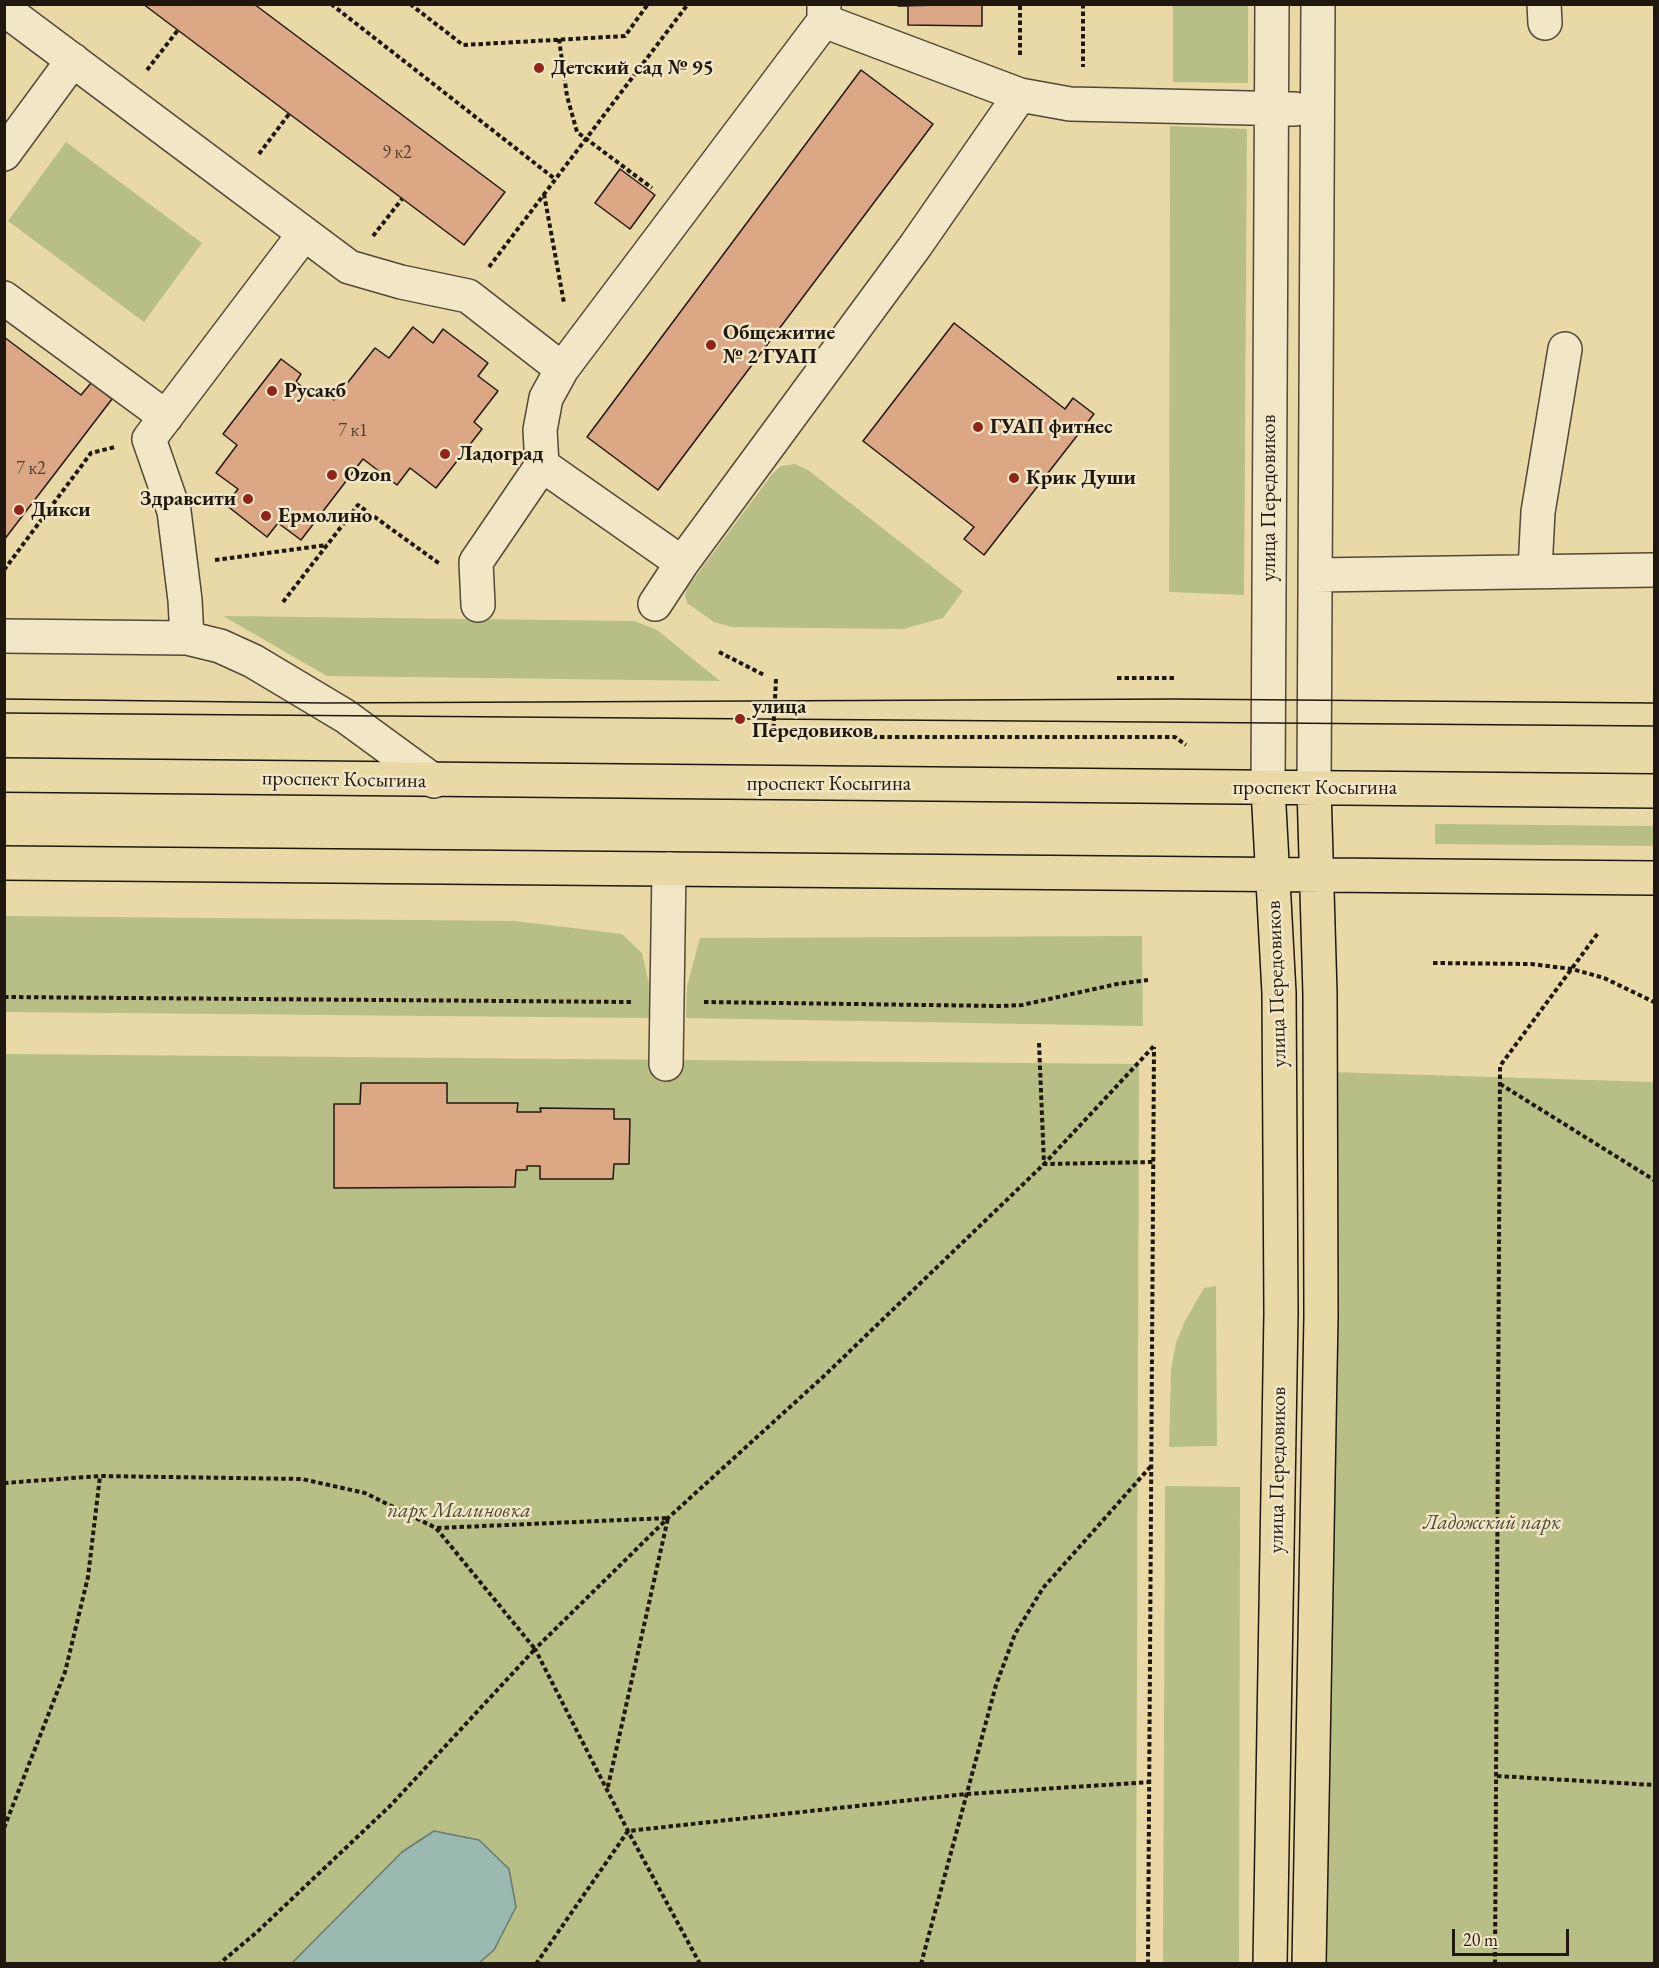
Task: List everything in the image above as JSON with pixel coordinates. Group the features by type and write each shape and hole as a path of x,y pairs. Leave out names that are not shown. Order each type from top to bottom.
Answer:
{"main road":[{"name":"проспект Косыгина","path":"4,775 434,781 1654,791"},
{"name":"улица Передовиков","path":"1268,788 1279,993 1281,1313 1270,1964"},
{"name":"улица Передовиков","path":"1309,1964 1321,1316 1317,875 1314,788"},
{"path":"4,863 1654,878"}],"street":[{"name":"улица Передовиков","path":"1268,788 1272,4"},
{"name":"улица Передовиков","path":"1314,788 1318,4"},
{"path":"4,9 349,267 400,282 468,296 568,362"},
{"path":"477,605 476,562 542,465 540,430 546,398 568,362 682,210 824,13 1020,94 1083,105 1318,109"},
{"path":"4,154 73,60"},
{"path":"655,604 682,563 916,245 1020,94"},
{"path":"157,428 304,234"},
{"path":"4,298 157,428 174,511 187,638"},
{"path":"1535,570 1538,512 1565,349"},
{"path":"542,465 682,563"},
{"path":"1315,575 1654,570"},
{"path":"4,636 187,638 220,646 253,661 345,716 434,781"},
{"path":"666,1064 669,869"}],"path":[{"path":"331,4 555,178"},
{"path":"410,4 463,45 625,36 648,4"},
{"path":"468,296 688,4"},
{"path":"1020,4 1020,94"},
{"path":"1083,4 1083,105"},
{"path":"125,99 178,30"},
{"path":"559,39 567,96 577,132 682,210"},
{"path":"237,182 289,114"},
{"path":"544,194 568,362"},
{"path":"349,267 402,199"},
{"path":"4,570 91,453 157,428"},
{"path":"283,602 358,505 444,567"},
{"path":"181,565 327,544"},
{"path":"719,652 764,675"},
{"path":"1117,678 1175,678"},
{"path":"776,679 773,737 1176,737 1186,745"},
{"path":"1495,1964 1500,1066 1598,933"},
{"path":"1433,963 1531,964 1572,969 1604,978 1654,1002"},
{"path":"4,997 1001,1006 1022,1005 1117,984 1148,980"},
{"path":"1039,1043 1044,1164"},
{"path":"219,1964 257,1932 391,1805 534,1650 668,1518 824,1376 1044,1164 1154,1046 1148,1964"},
{"path":"1500,1084 1654,1180"},
{"path":"1044,1164 1153,1162"},
{"path":"921,1964 996,1685 1015,1634 1043,1588 1152,1466"},
{"path":"4,1828 65,1672 88,1576 100,1476"},
{"path":"4,1483 100,1476 302,1479 365,1492 436,1528 534,1650 700,1964"},
{"path":"436,1528 668,1518"},
{"path":"607,1791 668,1518"},
{"path":"1497,1776 1654,1785"},
{"path":"536,1964 628,1831 966,1794 1150,1782"}],"green space":[{"path":"1173,5 1248,5 1248,83 1173,82"},
{"path":"1170,126 1247,129 1244,595 1169,592"},
{"path":"66,142 202,243 144,322 8,221"},
{"path":"795,464 808,470 963,591 943,618 903,629 731,627 714,622 687,603 685,596 687,588 773,473 781,466"},
{"path":"223,616 634,621 657,630 720,681 327,676"},
{"path":"1435,824 1654,826 1654,846 1435,844"},
{"path":"5,916 515,921 622,934 642,953 649,984 649,1018 5,1012"},
{"path":"1142,936 1143,1026 686,1018 687,986 700,938"},
{"name":"парк Малиновка","path":"5,1054 1139,1064 1136,1963 5,1964"},
{"name":"Ладожский парк","path":"1330,1072 1654,1082 1654,1963 1327,1964"},
{"path":"1216,1286 1217,1446 1169,1447 1171,1370 1176,1343 1185,1321 1204,1288"},
{"path":"1165,1486 1240,1487 1239,1963 1163,1963"}],"water":[{"path":"434,1831 479,1840 509,1869 516,1907 494,1950 479,1963 292,1963 402,1852"}],"building":[{"path":"143,4 254,4 505,192 464,245"},
{"path":"982,4 982,26 908,25 908,6 898,6"},
{"name":"Общежитие № 2 ГУАП","path":"861,70 933,124 658,490 587,437"},
{"path":"620,169 655,195 630,229 595,203"},
{"name":"ГУАП фитнес","path":"954,323 1065,409 1073,398 1094,414 984,555 964,539 974,527 863,441"},
{"path":"413,327 433,343 443,329 488,363 478,376 498,391 474,422 482,429 436,488 410,468 397,485 363,459 301,540 278,523 267,537 226,505 238,489 216,473 237,445 223,434 281,359 301,374 296,382 312,394 317,387 334,400 375,348 389,358"},
{"path":"4,337 81,395 91,383 112,399 4,540"},
{"path":"361,1083 447,1083 447,1103 518,1103 517,1112 541,1112 540,1108 614,1109 614,1119 630,1119 629,1164 614,1164 613,1179 540,1179 540,1166 527,1166 527,1170 516,1170 515,1187 334,1188 334,1104 360,1104"}],"tram line":[{"path":"4,699 323,703 1175,699 1654,703"},
{"path":"4,713 1654,726"}],"place":[{"name":"Детский сад № 95","path":"539,68"},
{"name":"Общежитие № 2 ГУАП","path":"711,345"},
{"name":"Русакб","path":"272,391"},
{"name":"ГУАП фитнес","path":"978,427"},
{"name":"Ладоград","path":"445,454"},
{"name":"Ozon","path":"332,475"},
{"name":"Крик Души","path":"1014,478"},
{"name":"Здравсити","path":"248,499"},
{"name":"Дикси","path":"19,510"},
{"name":"Ермолино","path":"266,516"},
{"name":"улица Передовиков","path":"740,719"}]}
